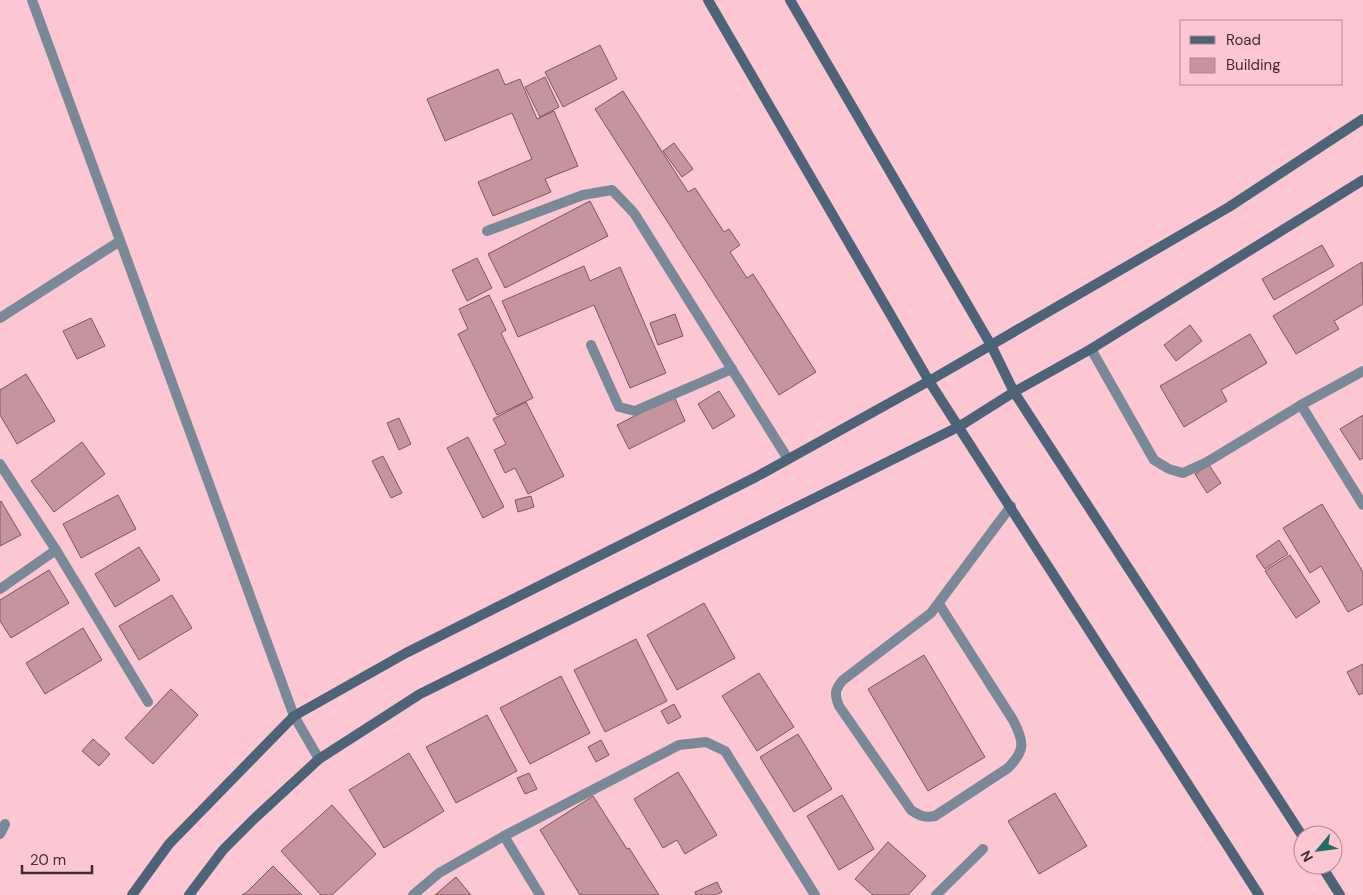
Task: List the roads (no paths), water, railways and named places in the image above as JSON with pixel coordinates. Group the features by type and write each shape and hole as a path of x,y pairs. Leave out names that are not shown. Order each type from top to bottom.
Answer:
{"street":[{"path":"32,0 294,716 319,759"},
{"path":"708,0 930,381 1259,895"},
{"path":"790,0 990,345 1014,392 1295,825"},
{"path":"132,895 169,844 294,716 406,653 756,477 930,381 1229,207 1363,119"},
{"path":"189,895 223,850 254,818 319,759 420,694 960,426 1014,392 1091,349 1363,180"},
{"path":"487,231 583,195 612,190 634,213 788,459"},
{"path":"0,318 120,241"},
{"path":"592,345 619,407 635,411 732,369"},
{"path":"1091,349 1154,460 1169,469 1183,472 1207,462 1300,405 1363,371"},
{"path":"1300,405 1363,505"},
{"path":"0,464 56,550 148,702"},
{"path":"939,604 1013,720 1022,737 1022,746 1018,758 1008,768 935,816 927,817 918,815 911,810 839,706 835,695 837,687 843,680 939,604 1011,506"},
{"path":"0,589 56,550"},
{"path":"413,895 439,873 504,836 678,745 706,742 725,751 815,895"},
{"path":"0,834 5,824"},
{"path":"504,836 540,895"},
{"path":"936,895 983,849"},
{"path":"1327,875 1340,895"}]}
